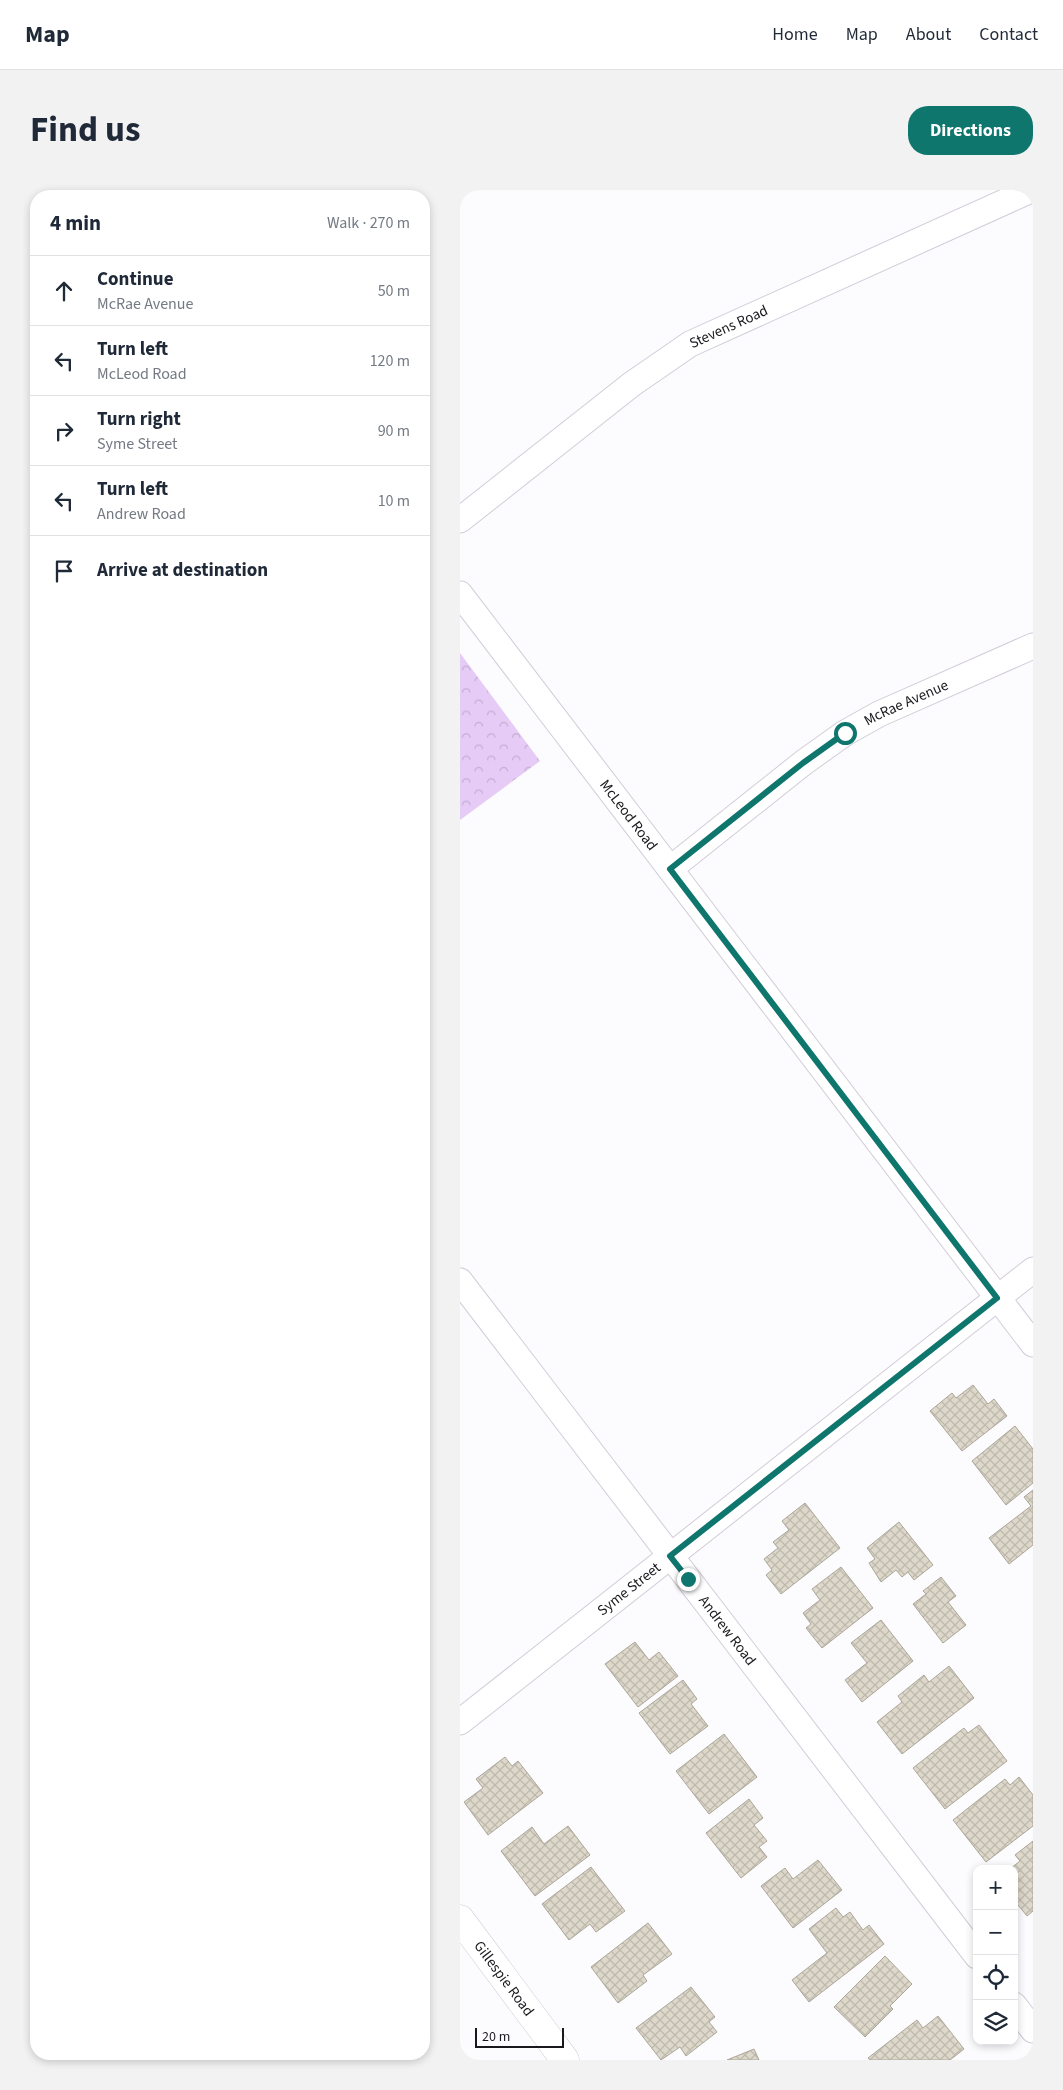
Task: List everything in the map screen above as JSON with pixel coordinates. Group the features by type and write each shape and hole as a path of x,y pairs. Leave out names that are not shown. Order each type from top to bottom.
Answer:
{"street":[{"name":"Stevens Road","path":"460,520 632,384 690,344 1031,190"},
{"name":"McLeod Road","path":"460,594 1033,1344"},
{"name":"McRae Avenue","path":"670,869 803,763 845,733 879,714 1033,646"},
{"name":"Syme Street","path":"460,1722 1033,1270"},
{"name":"Andrew Road","path":"460,1282 976,1955"},
{"name":"Gillespie Road","path":"460,1919 565,2060"},
{"path":"1018,2010 1033,2030"}],"green space":[{"path":"460,653 540,761 460,820"}],"building":[{"path":"973,1385 988,1404 994,1399 1007,1416 962,1451 930,1411 952,1393 956,1398"},
{"path":"1015,1426 1033,1449 1033,1483 1006,1505 972,1461"},
{"path":"1033,1490 1033,1545 1009,1564 989,1538 1031,1506 1024,1497"},
{"path":"805,1503 840,1548 781,1594 766,1575 772,1570 764,1559 778,1548 773,1542 789,1530 782,1521"},
{"path":"899,1522 933,1565 914,1580 908,1572 902,1577 896,1570 881,1582 869,1563 875,1559 867,1548"},
{"path":"841,1567 873,1608 822,1648 806,1628 811,1624 803,1613 820,1600 812,1589"},
{"path":"941,1577 956,1596 948,1602 966,1625 943,1643 913,1604 926,1594 923,1591"},
{"path":"881,1620 913,1661 862,1702 845,1680 867,1663 851,1643"},
{"path":"635,1642 649,1660 659,1652 678,1676 638,1707 605,1664"},
{"path":"949,1666 974,1698 902,1754 877,1722 902,1702 898,1696 924,1675 929,1682"},
{"path":"683,1680 697,1699 691,1704 708,1726 670,1754 639,1713"},
{"path":"979,1725 1007,1761 945,1809 913,1768 964,1728 968,1733"},
{"path":"724,1734 757,1777 709,1814 676,1771"},
{"path":"505,1757 512,1766 518,1761 543,1793 488,1835 464,1802 483,1788 476,1779"},
{"path":"1019,1777 1033,1795 1033,1826 986,1862 953,1820 1005,1779 1010,1785"},
{"path":"749,1799 763,1818 754,1825 767,1841 759,1847 767,1857 741,1878 706,1833"},
{"path":"568,1826 590,1855 535,1896 501,1851 532,1827 544,1844"},
{"path":"1033,1841 1033,1911 1027,1916 1018,1905 1018,1865 1015,1865 1020,1861 1015,1855"},
{"path":"818,1860 842,1890 793,1928 761,1886 785,1868 793,1879"},
{"path":"591,1867 625,1911 596,1932 590,1924 569,1940 542,1904"},
{"path":"836,1908 843,1917 850,1912 863,1930 869,1925 884,1944 809,2002 792,1980 827,1953 809,1929"},
{"path":"648,1923 672,1954 643,1975 647,1981 618,2003 591,1967"},
{"path":"885,1956 912,1984 890,2006 893,2009 865,2037 834,2007"},
{"path":"691,1987 715,2017 709,2022 717,2032 686,2056 680,2047 661,2060 636,2028"},
{"path":"938,2016 964,2049 950,2060 870,2060 868,2058 917,2020 923,2028"},
{"path":"754,2049 759,2060 727,2060"}],"route":[{"path":"688,1579 670,1556 997,1298 670,869 803,763 845,733"}]}
